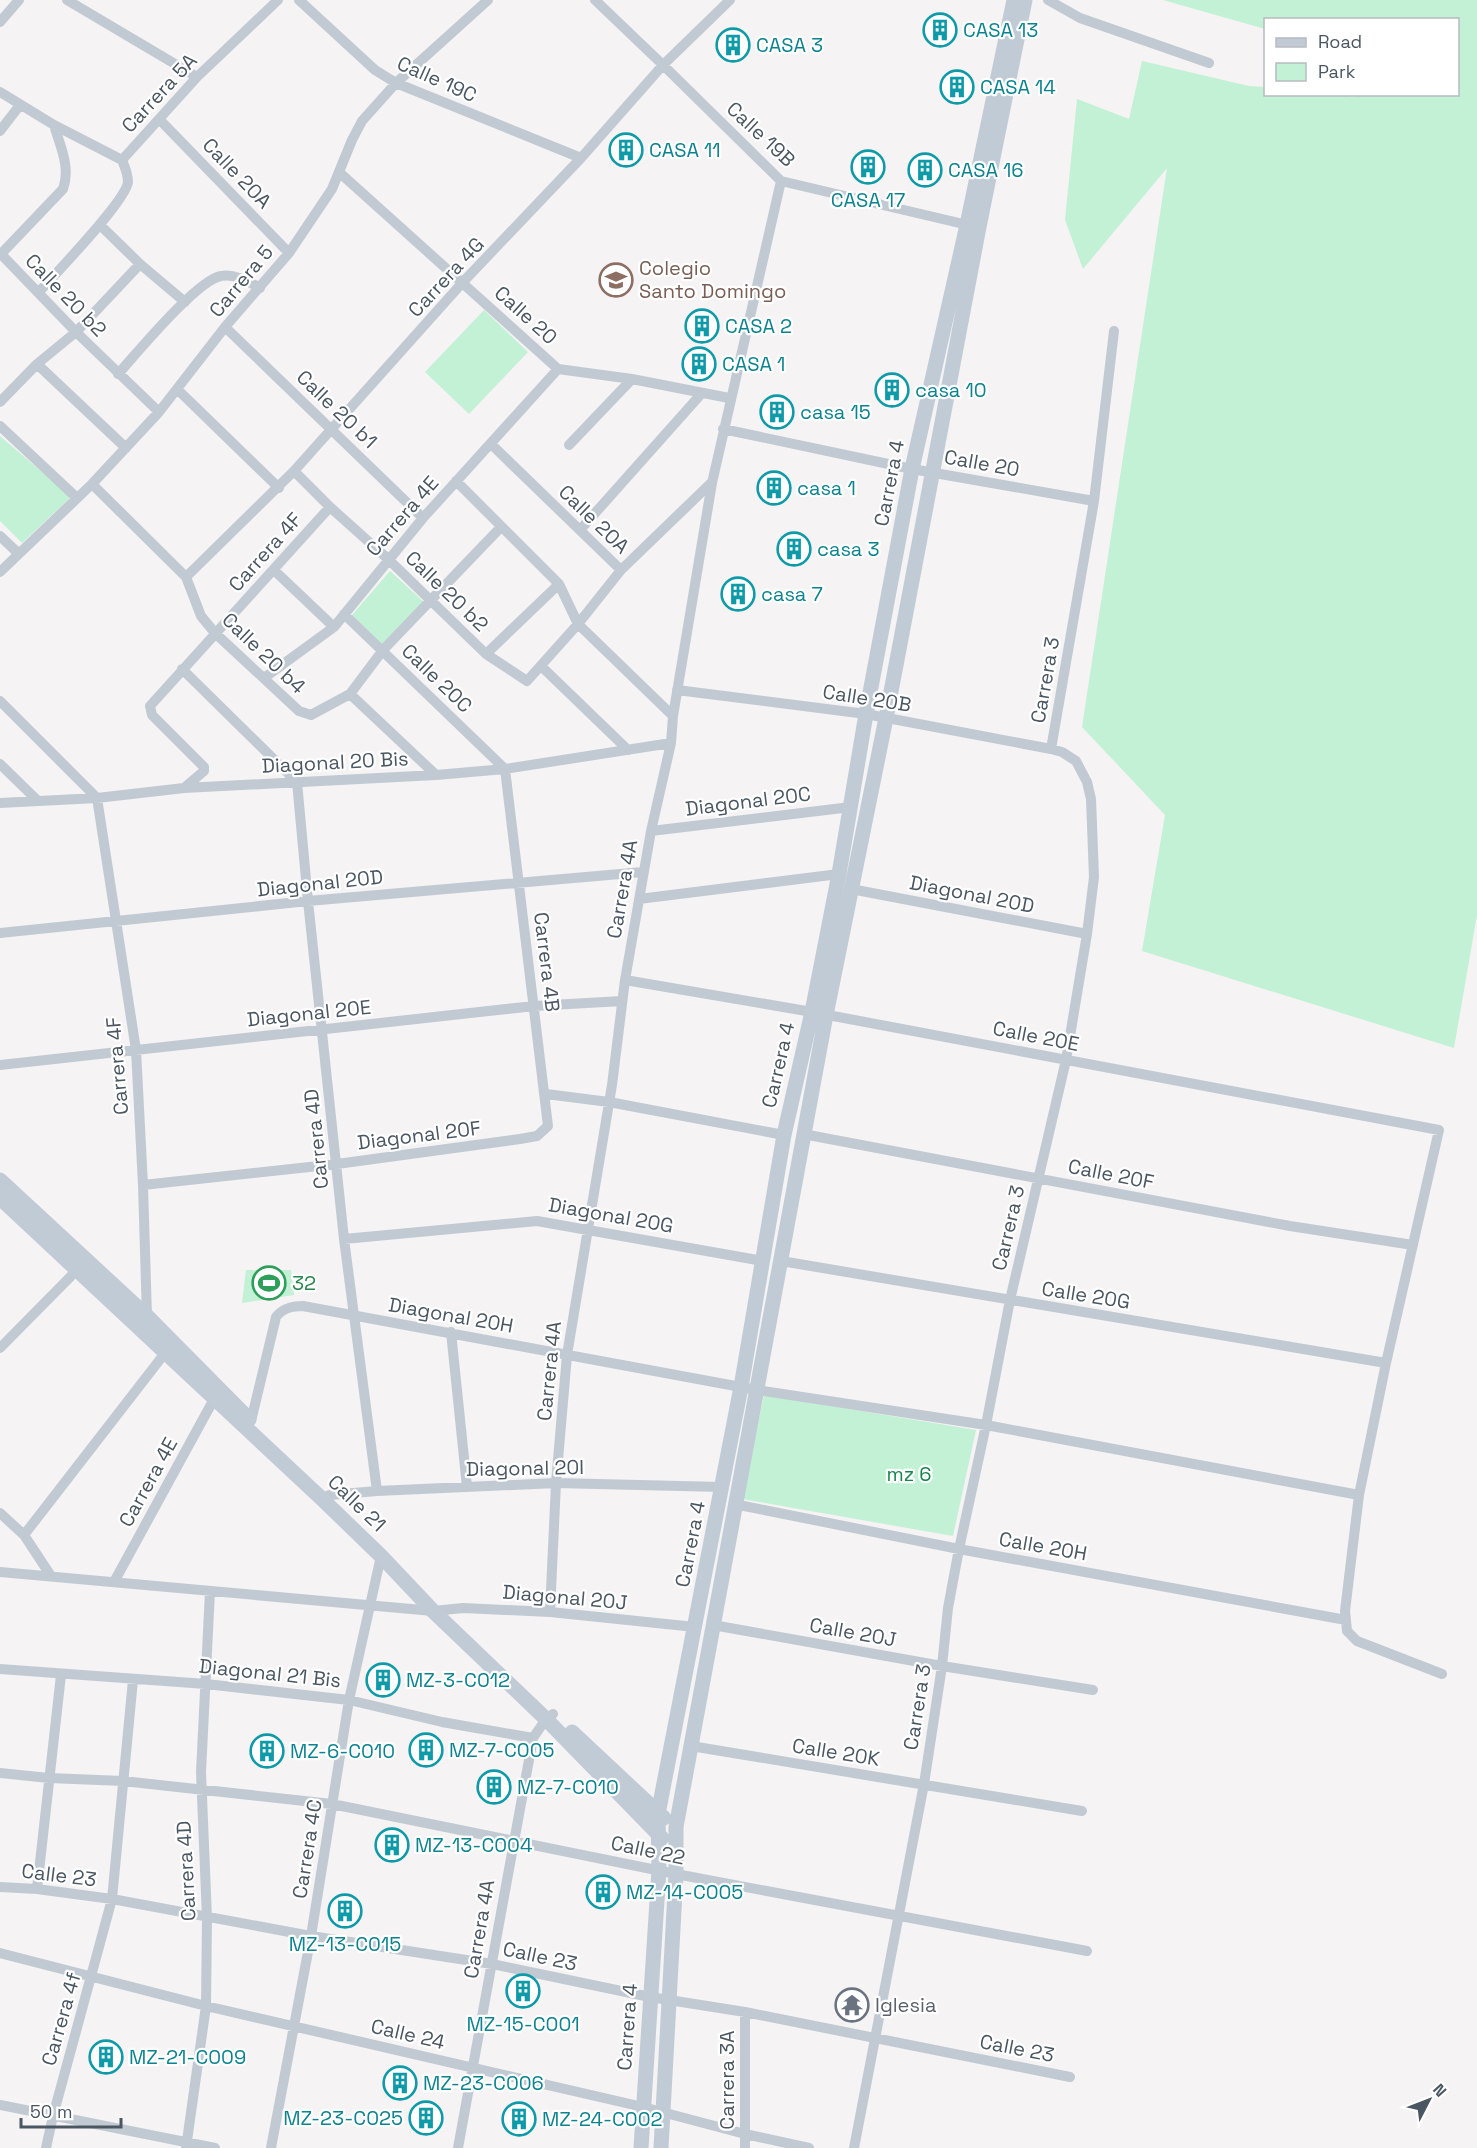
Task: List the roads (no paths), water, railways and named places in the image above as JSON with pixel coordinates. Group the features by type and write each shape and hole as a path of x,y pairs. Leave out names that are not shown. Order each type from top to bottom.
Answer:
{"main road":[{"name":"Carrera 4","path":"641,2148 659,1870 658,1814 741,1387 784,1136 851,889 886,718 932,472 1014,0"},
{"name":"Carrera 4","path":"662,2148 676,1874 676,1827 734,1504 781,1261 803,1134 839,874 866,714 912,469 973,226 1025,0"},
{"name":"Calle 21","path":"0,1180 147,1316 439,1610"},
{"name":"Calle 21","path":"1,1200 78,1269 214,1399 326,1496 381,1556 550,1717 658,1814 676,1827"},
{"name":"Calle 21","path":"550,1717 659,1836 676,1848"}],"street":[{"path":"0,22 19,0"},
{"path":"67,0 197,77"},
{"name":"Carrera 5A","path":"39,292 100,225 125,192 128,184 122,160 197,77 278,0"},
{"name":"Calle 19C","path":"299,0 375,70 396,83 581,158"},
{"name":"Carrera 5","path":"0,572 92,484 126,448 178,390 225,327 261,288 289,253 332,189 362,121 396,83 488,0"},
{"name":"Calle 19B","path":"595,0 781,181 973,226"},
{"name":"Carrera 4G","path":"186,577 279,488 463,282 581,158 663,64 729,0"},
{"path":"1048,0 1080,18 1209,63"},
{"path":"0,92 54,125 122,160"},
{"path":"0,131 20,105"},
{"name":"Calle 20A","path":"159,119 289,253"},
{"path":"0,254 63,189 67,176 66,164 54,125"},
{"name":"Calle 20","path":"340,173 558,369 632,379 729,398"},
{"name":"Carrera 4A","path":"549,1612 556,1483 567,1355 586,1229 609,1102 625,980 651,831 671,744 677,690 712,483 729,398 781,181"},
{"path":"100,225 140,264 185,302"},
{"name":"Calle 20 b2","path":"0,254 118,374 159,412"},
{"path":"0,402 37,364 76,332 140,264"},
{"path":"118,374 203,285 221,276 238,278 261,288"},
{"name":"Calle 20 b1","path":"225,327 423,518"},
{"name":"Carrera 3","path":"854,2148 924,1784 942,1666 948,1608 959,1549 1010,1300 1066,1060 1087,934 1094,877 1091,799 1087,782 1076,761 1062,752 1051,749 1094,501 1114,331"},
{"path":"37,364 126,448"},
{"name":"Carrera 4E","path":"264,678 334,627 423,518 558,369"},
{"path":"569,445 632,379"},
{"path":"178,390 279,488"},
{"path":"580,530 702,393"},
{"path":"0,426 77,498"},
{"name":"Calle 20","path":"723,429 912,469 1094,501"},
{"name":"Calle 20A","path":"491,444 621,570"},
{"name":"Calle 20 b2","path":"294,471 486,654 527,681 541,666"},
{"path":"456,482 558,584 578,624 673,716"},
{"path":"628,750 541,666 621,570 712,483"},
{"name":"Calle 20 b4","path":"92,484 186,577 201,616 214,633 299,711 311,715 350,694"},
{"name":"Carrera 4F","path":"184,788 204,771 203,765 153,715 150,706 153,700 330,507"},
{"path":"436,775 350,694 383,651 501,527"},
{"path":"0,536 18,553"},
{"path":"274,570 334,627"},
{"path":"486,654 558,584"},
{"name":"Calle 20C","path":"344,614 505,769"},
{"path":"182,669 297,782"},
{"name":"Calle 20B","path":"677,690 866,714 1051,749"},
{"path":"0,701 97,798"},
{"name":"Diagonal 20 Bis","path":"0,804 97,798 184,788 436,775 505,769 671,744"},
{"path":"0,764 38,801"},
{"name":"Carrera 4B","path":"505,769 546,1094 548,1126 537,1137 520,1139"},
{"name":"Carrera 4D","path":"297,782 344,1239 377,1491"},
{"name":"Carrera 4F","path":"97,798 136,1050 147,1316 144,1334"},
{"name":"Diagonal 20C","path":"651,831 851,807"},
{"name":"Diagonal 20D","path":"0,933 308,901 644,872"},
{"path":"639,899 839,874"},
{"name":"Diagonal 20D","path":"851,889 1087,934"},
{"name":"Calle 20E","path":"625,980 819,1013 1439,1130 1413,1245"},
{"name":"Diagonal 20E","path":"0,1065 534,1006 622,1001"},
{"path":"546,1094 609,1102 784,1136"},
{"name":"Calle 20F","path":"803,1134 1290,1226 1413,1245"},
{"name":"Diagonal 20F","path":"143,1185 337,1164 520,1139"},
{"name":"Diagonal 20G","path":"344,1239 537,1221 763,1261"},
{"path":"1413,1245 1359,1494 1345,1611 1347,1631 1357,1641 1442,1674"},
{"name":"Calle 20G","path":"781,1261 1386,1363"},
{"path":"0,1348 78,1269"},
{"name":"Diagonal 20H","path":"251,1421 274,1322 281,1311 289,1307 303,1306 757,1390"},
{"path":"451,1332 467,1487"},
{"path":"24,1535 165,1353"},
{"path":"757,1390 986,1425 1359,1494"},
{"name":"Carrera 4E","path":"114,1582 214,1399"},
{"name":"Diagonal 20I","path":"326,1496 377,1491 556,1483 722,1487"},
{"name":"Calle 20H","path":"734,1504 959,1549 1346,1620"},
{"path":"0,1514 24,1535 51,1576"},
{"name":"Carrera 4C","path":"271,2148 311,1936 350,1700 381,1556"},
{"path":"0,1572 370,1606 439,1610"},
{"name":"Carrera 4D","path":"186,2145 206,2006 207,1918 201,1790 210,1591"},
{"name":"Diagonal 20J","path":"439,1610 549,1612 694,1627"},
{"name":"Calle 20J","path":"713,1625 942,1666 1093,1690"},
{"name":"Diagonal 21 Bis","path":"0,1669 206,1684 350,1700 442,1722 533,1738"},
{"path":"38,1889 61,1675"},
{"name":"Carrera 4f","path":"46,2148 112,1899 133,1680"},
{"name":"Carrera 4A","path":"458,2148 533,1738 550,1717"},
{"name":"Calle 20K","path":"691,1746 1082,1811"},
{"name":"Calle 22","path":"0,1773 49,1778 123,1781 332,1804 676,1874 1088,1951"},
{"name":"Calle 23","path":"0,1887 38,1889 112,1899 311,1936 492,1964 650,1997 745,2012 1070,2077"},
{"name":"Calle 24","path":"0,1953 93,1975 206,2006 643,2107 809,2148"},
{"name":"Carrera 3A","path":"745,2012 745,2148"},
{"path":"0,2105 186,2145 214,2148"}],"place":[{"name":"CASA 13","path":"940,30"},
{"name":"CASA 3","path":"733,45"},
{"name":"CASA 14","path":"957,87"},
{"name":"CASA 11","path":"626,150"},
{"name":"CASA 17","path":"868,167"},
{"name":"CASA 16","path":"925,170"},
{"name":"Colegio Santo Domingo","path":"616,280"},
{"name":"CASA 2","path":"702,326"},
{"name":"CASA 1","path":"699,364"},
{"name":"casa 10","path":"892,390"},
{"name":"casa 15","path":"777,412"},
{"name":"casa 1","path":"774,488"},
{"name":"casa 3","path":"794,549"},
{"name":"casa 7","path":"738,594"},
{"name":"32","path":"269,1283"},
{"name":"MZ-3-C012","path":"383,1680"},
{"name":"MZ-7-C005","path":"426,1750"},
{"name":"MZ-6-C010","path":"267,1751"},
{"name":"MZ-7-C010","path":"494,1787"},
{"name":"MZ-13-C004","path":"392,1845"},
{"name":"MZ-14-C005","path":"603,1892"},
{"name":"MZ-13-C015","path":"345,1911"},
{"name":"MZ-15-C001","path":"523,1991"},
{"name":"Iglesia","path":"852,2005"},
{"name":"MZ-21-C009","path":"106,2057"},
{"name":"MZ-23-C006","path":"400,2083"},
{"name":"MZ-23-C025","path":"426,2118"},
{"name":"MZ-24-C002","path":"519,2119"}],"park label":[{"name":"mz 6","path":"909,1474"}]}
